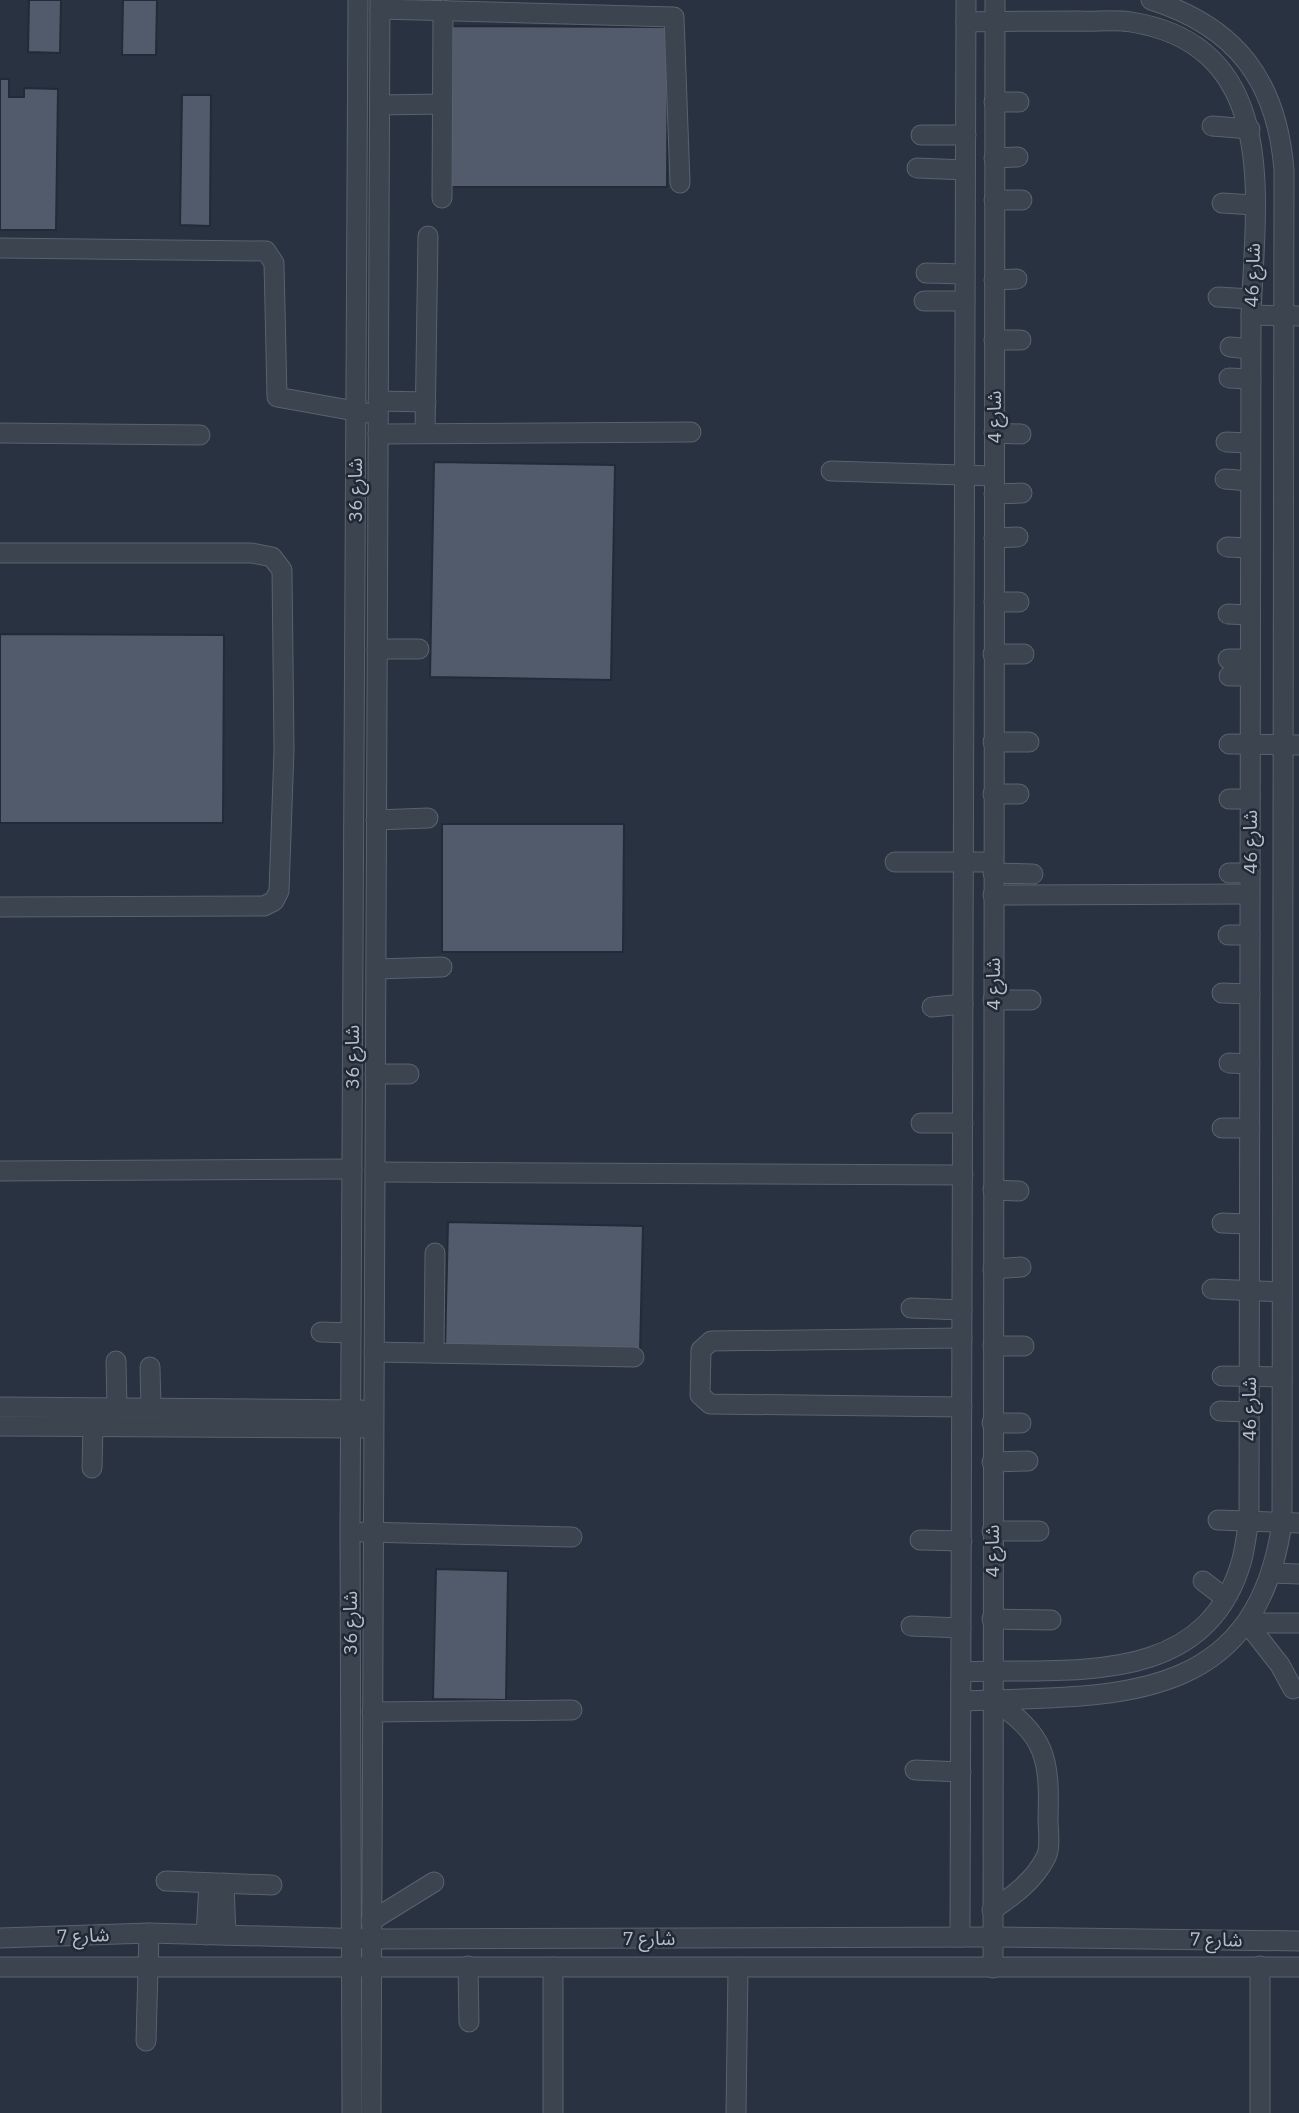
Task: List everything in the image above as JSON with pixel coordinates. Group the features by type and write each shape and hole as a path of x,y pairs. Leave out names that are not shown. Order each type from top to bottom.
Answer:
{"street":[{"name":"شارع 36","path":"358,0 350,1531 365,1933"},
{"name":"شارع 4","path":"960,1937 966,0"},
{"name":"شارع 4","path":"993,1968 995,0"},
{"name":"شارع 46","path":"961,1701 1144,1689 1195,1668 1218,1653 1247,1623 1265,1592 1291,1523 1290,1325 1282,1292 1290,1251 1290,1044 1282,1023 1291,944 1291,198 1281,135 1271,100 1254,69 1230,41 1202,20 1151,0"},
{"name":"شارع 36","path":"352,2113 365,1933 372,1712 380,4"},
{"path":"380,4 443,10 674,17 680,183"},
{"path":"442,198 443,10"},
{"name":"شارع 46","path":"961,1672 1131,1665 1161,1655 1188,1639 1211,1618 1225,1598 1241,1563 1249,1521 1250,349 1255,163 1251,130 1239,98 1221,70 1195,46 1163,30 1129,21 966,22"},
{"path":"358,31 380,31"},
{"path":"994,102 1019,102"},
{"path":"380,105 442,104"},
{"path":"1212,125 1251,130"},
{"path":"922,135 965,135"},
{"path":"994,158 1018,158"},
{"path":"918,168 965,170"},
{"path":"994,200 1021,200"},
{"path":"1223,203 1254,205"},
{"path":"425,433 428,236"},
{"path":"0,248 266,251 274,263 275,394 282,400 356,413 426,402"},
{"path":"926,273 965,274"},
{"path":"994,280 1017,279"},
{"path":"1218,297 1290,316"},
{"path":"925,301 965,301"},
{"path":"994,340 1021,340"},
{"path":"1230,347 1250,349"},
{"path":"1229,377 1251,379"},
{"path":"378,434 691,432"},
{"path":"0,433 200,435"},
{"path":"994,433 1021,434"},
{"path":"1226,442 1251,443"},
{"path":"831,471 964,475 1022,493"},
{"path":"1225,479 1250,481"},
{"path":"994,538 1018,537"},
{"path":"1227,547 1289,565"},
{"path":"0,553 252,553 272,558 282,570 284,750 279,891 274,901 264,906 0,907"},
{"path":"994,602 1019,602"},
{"path":"1228,614 1250,615"},
{"path":"377,649 419,649"},
{"path":"993,654 1024,654"},
{"path":"1229,668 1250,667"},
{"path":"964,674 993,674"},
{"path":"993,742 1029,742"},
{"path":"1229,744 1290,745"},
{"path":"993,794 1019,794"},
{"path":"1229,799 1250,799"},
{"path":"376,820 428,818"},
{"path":"895,862 963,862 1033,874"},
{"path":"1229,873 1250,873"},
{"path":"993,895 1250,894"},
{"path":"1228,935 1250,935"},
{"path":"376,969 442,967"},
{"path":"1222,993 1250,994"},
{"path":"993,1000 1031,1000"},
{"path":"932,1007 963,1004"},
{"path":"1250,1023 1282,1023"},
{"path":"1228,1063 1250,1065"},
{"path":"375,1074 409,1074"},
{"path":"963,1102 993,1102"},
{"path":"921,1123 962,1123"},
{"path":"1222,1128 1250,1128"},
{"path":"0,1171 352,1169"},
{"path":"375,1172 962,1175"},
{"path":"993,1190 1019,1191"},
{"path":"1222,1223 1250,1224"},
{"path":"434,1353 435,1253"},
{"path":"993,1269 1021,1267"},
{"path":"1212,1289 1282,1292"},
{"path":"911,1308 962,1310"},
{"path":"321,1332 351,1333"},
{"path":"962,1338 711,1341 701,1350 700,1395 710,1404 962,1407"},
{"path":"993,1346 1024,1346"},
{"path":"374,1352 634,1357"},
{"path":"116,1362 117,1408"},
{"path":"150,1367 151,1408"},
{"path":"1222,1376 1289,1381"},
{"path":"0,1407 68,1417 93,1427 374,1419"},
{"path":"0,1426 117,1408 350,1419"},
{"path":"1220,1410 1249,1412"},
{"path":"992,1423 1021,1423"},
{"path":"92,1468 93,1427"},
{"path":"992,1461 1028,1461"},
{"path":"1218,1520 1291,1523"},
{"path":"350,1531 572,1537"},
{"path":"992,1531 1038,1531"},
{"path":"920,1540 961,1541"},
{"path":"1272,1573 1299,1574"},
{"path":"1203,1581 1225,1598"},
{"path":"992,1619 1051,1620"},
{"path":"1247,1623 1299,1623"},
{"path":"1247,1623 1280,1665 1293,1689"},
{"path":"911,1626 961,1628"},
{"path":"992,1910 1014,1896 1033,1877 1047,1855 1049,1775 1040,1744 1020,1718 993,1700"},
{"path":"372,1712 572,1710"},
{"path":"915,1770 961,1772"},
{"path":"166,1881 272,1885"},
{"path":"365,1933 435,1882"},
{"path":"206,1934 216,1883"},
{"path":"216,1883 226,1935"},
{"path":"146,2041 149,1933"},
{"name":"شارع 7","path":"0,1938 149,1933 365,1933 1299,1941"},
{"name":"شارع 36","path":"362,1966 371,2113"},
{"path":"468,1966 469,2022"},
{"path":"553,1966 553,2113"},
{"path":"1260,1966 1260,2113"},
{"name":"شارع 7","path":"0,1967 1299,1967"},
{"path":"736,2113 738,1969"}],"building":[{"path":"29,0 61,0 60,53 28,52"},
{"path":"123,0 157,0 156,55 122,55"},
{"path":"450,26 668,27 667,187 449,187"},
{"path":"0,79 9,79 9,97 24,97 24,88 58,89 56,230 0,230"},
{"path":"182,95 211,95 210,226 180,225"},
{"path":"434,462 615,465 611,680 430,677"},
{"path":"0,634 224,635 223,823 0,823"},
{"path":"442,824 624,824 623,952 442,952"},
{"path":"448,1222 643,1226 640,1353 445,1349"},
{"path":"436,1569 508,1571 506,1700 433,1699"}]}
